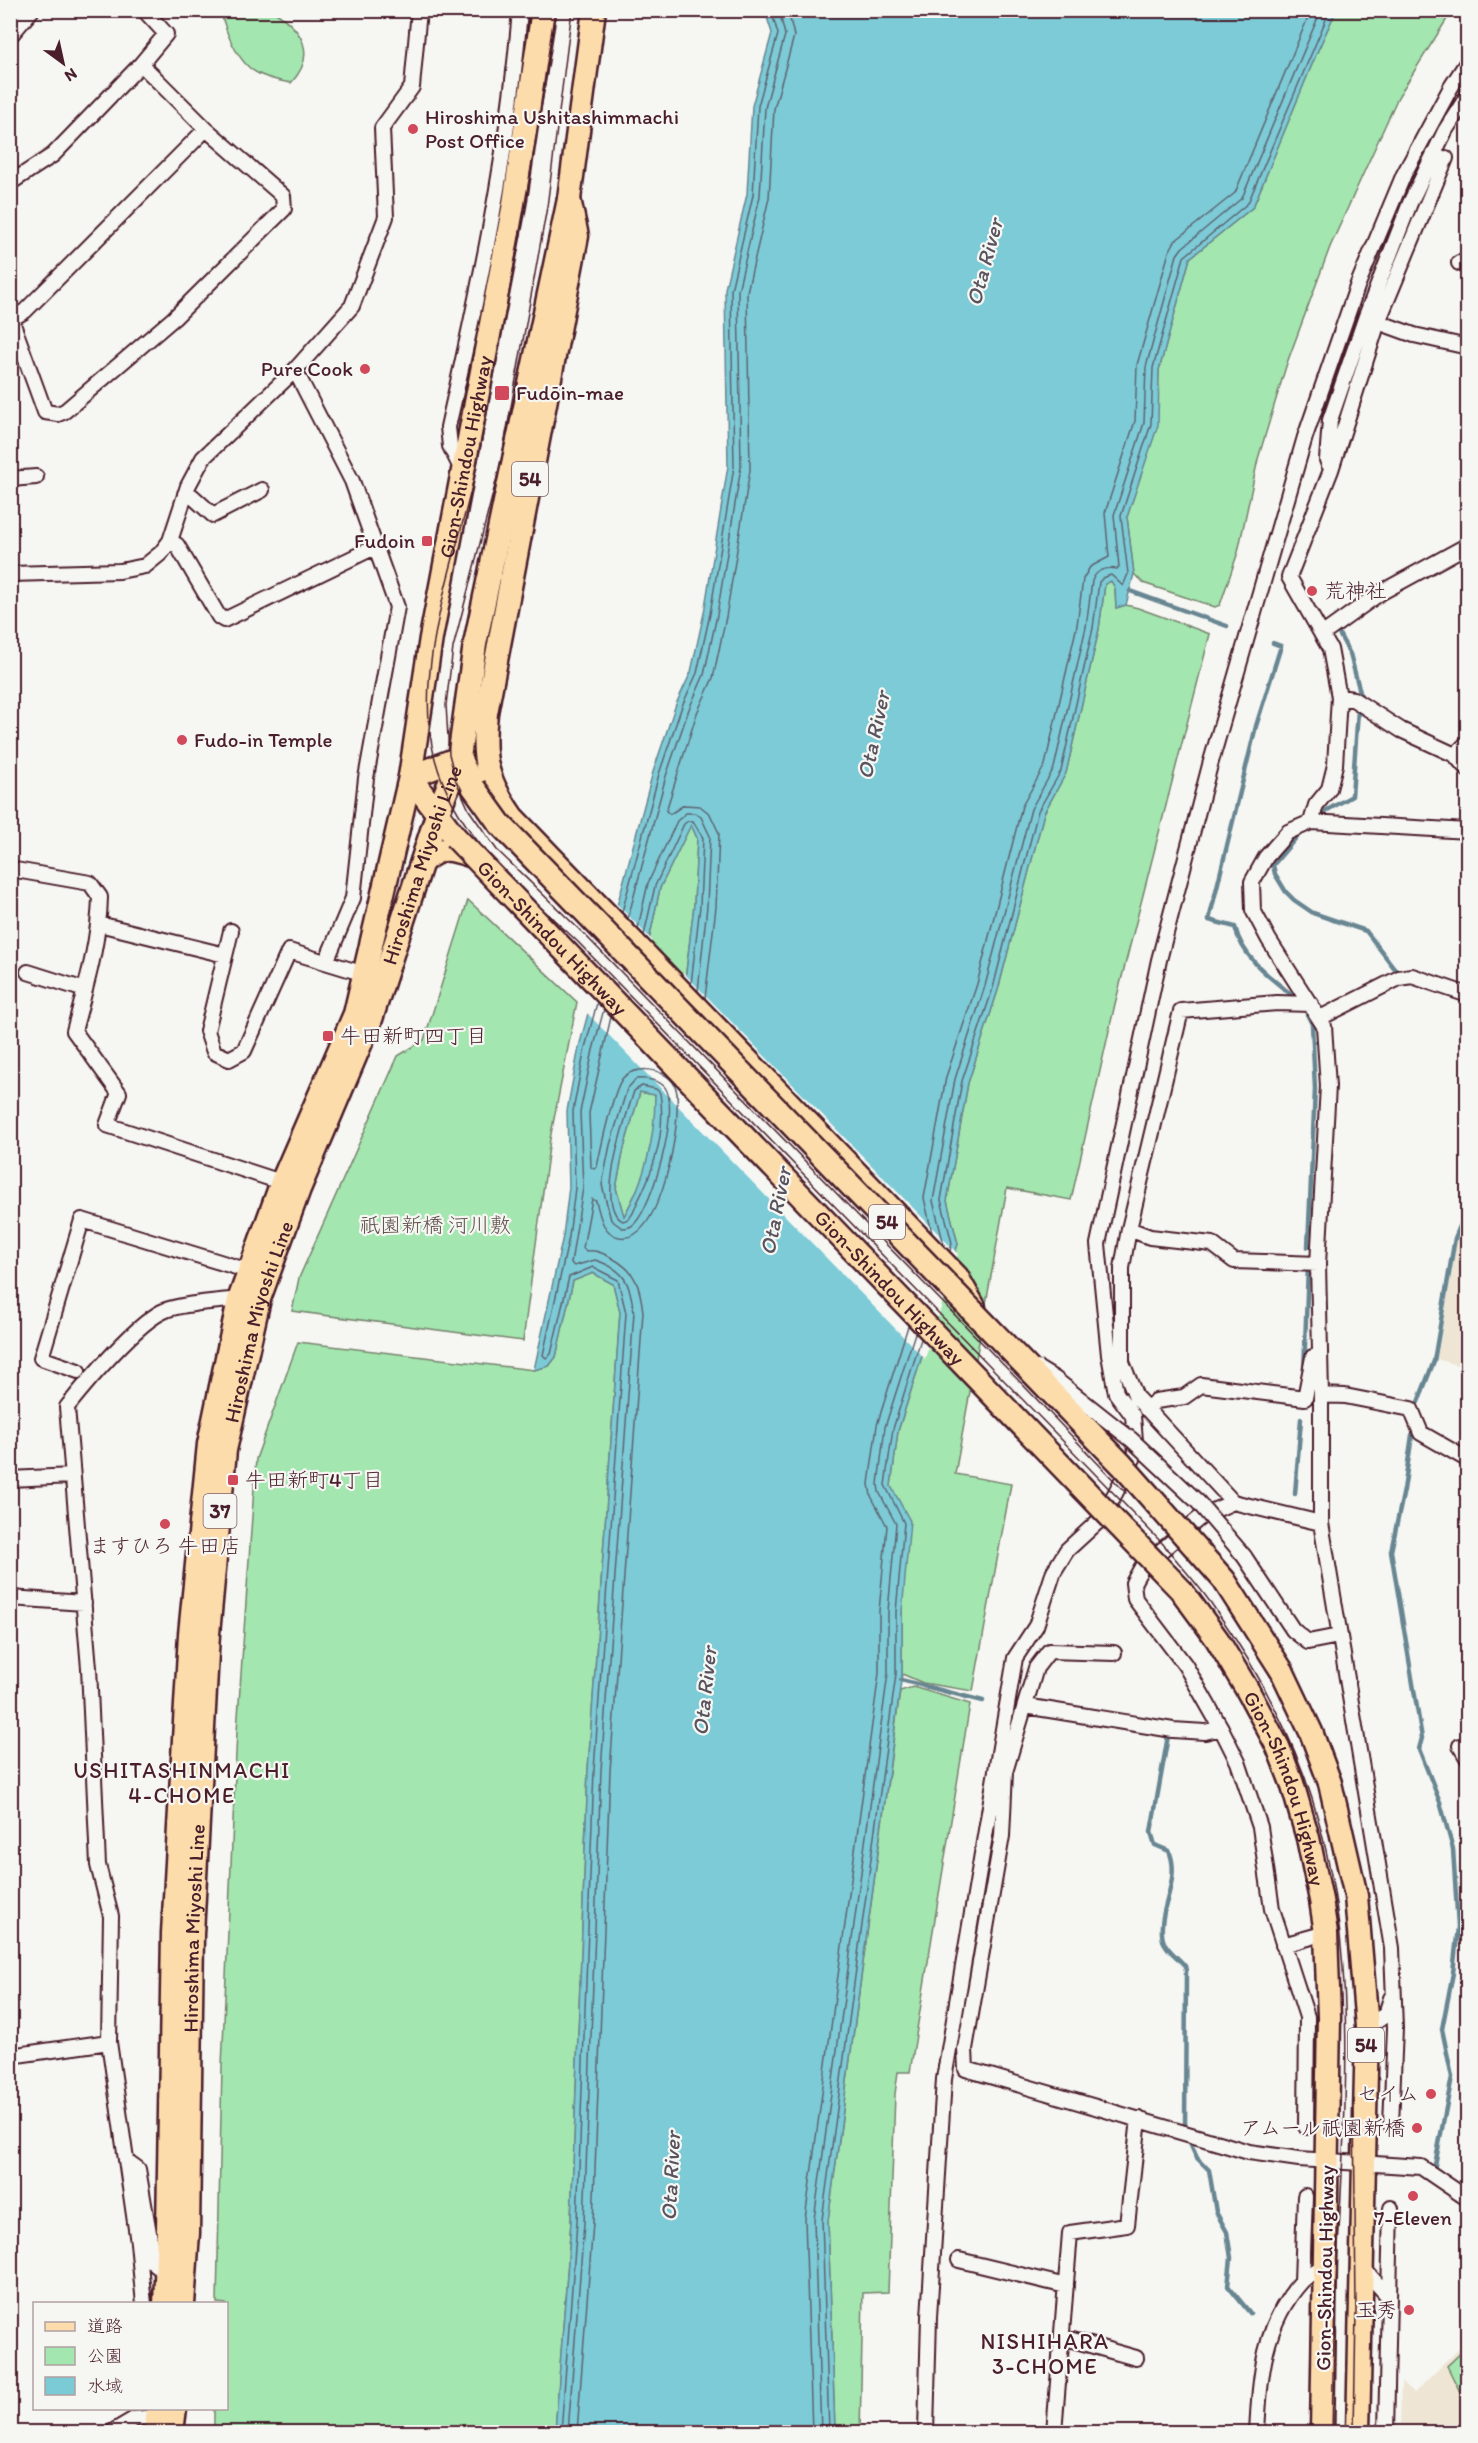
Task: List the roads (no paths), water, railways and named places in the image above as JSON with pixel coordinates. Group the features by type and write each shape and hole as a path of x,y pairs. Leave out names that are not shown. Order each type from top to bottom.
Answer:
{"main road":[{"name":"Gion-Shindou Highway","path":"594,10 569,199 475,644 459,758 474,788 500,824 1122,1465 1224,1580 1282,1671 1311,1732 1330,1783 1356,1896 1367,2027 1358,2433"},
{"name":"Gion-Shindou Highway","path":"542,17 496,246 463,472 431,638 410,777 437,815 453,843 475,857 1173,1582 1217,1639 1248,1691 1278,1746 1292,1783 1308,1838 1326,1933 1329,2017 1328,2161 1322,2433"},
{"name":"Gion-Shindou Highway","path":"569,199 577,236 486,713 484,760 494,787 513,818 957,1276 981,1320"},
{"name":"Hiroshima Miyoshi Line","path":"183,2302 188,2233 192,1934 208,1634 225,1450 249,1299 249,1271 371,1019 374,977 410,777 459,758"},
{"name":"Hiroshima Miyoshi Line","path":"374,977 422,862 459,758"},
{"path":"422,862 453,843"},
{"name":"Hiroshima Miyoshi Line","path":"165,2302 173,1933 190,1634 209,1444 249,1299 290,1186"}],"street":[{"path":"10,36 32,10"},
{"path":"10,183 53,155 141,64 166,34 144,10"},
{"path":"10,574 128,570 145,566 161,553 170,541 185,494 203,458 295,370 352,306 386,217 382,128 412,87 419,10"},
{"path":"496,246 520,11 542,17"},
{"path":"926,2433 929,2317 944,2079 1016,1658 1036,1626 1054,1571 1067,1550 1103,1517 1136,1453 1133,1416 1116,1393 1109,1355 1098,1244 1159,960 1210,765 1309,426 1358,284 1404,174 1467,61"},
{"path":"141,64 206,129 283,196 284,209 174,318 65,411 58,414 45,412 12,317 24,311 206,129"},
{"path":"1331,470 1327,460 1330,420 1366,316 1410,203 1445,131 1467,95"},
{"path":"1311,822 1316,805 1329,789 1335,765 1339,697 1330,649 1289,577 1331,470 1378,322 1446,158"},
{"path":"1378,322 1414,335 1467,347"},
{"path":"295,370 351,482 397,607 366,778 353,898 326,962"},
{"path":"10,479 36,477"},
{"path":"185,494 192,496 213,515 262,490"},
{"path":"170,541 177,545 219,617 224,620 375,547"},
{"path":"1323,634 1380,593 1467,545"},
{"path":"1339,697 1353,699 1401,730 1455,755 1467,770"},
{"path":"1455,755 1467,742"},
{"path":"1391,2125 1394,1991 1392,1948 1321,1523 1322,1395 1318,1264 1328,1086 1324,1026 1269,940 1253,910 1252,882 1266,857 1288,832 1311,822 1467,831"},
{"path":"10,869 90,883 100,897 99,924 74,1031 119,1092 107,1125 290,1186"},
{"path":"99,924 225,955"},
{"path":"231,931 207,1031 214,1052 229,1059 244,1051 289,951 374,977"},
{"path":"28,972 85,990"},
{"path":"1320,1018 1399,978 1412,976 1467,995"},
{"path":"1311,1005 1277,1003 1181,1011 1129,1229 1122,1268 1122,1362 1136,1397 1233,1502 1321,1523"},
{"path":"78,1371 41,1358 82,1220 249,1271"},
{"path":"1129,1229 1150,1237 1212,1244 1234,1262 1318,1264"},
{"path":"144,2302 110,2042 111,1916 99,1865 84,1604 67,1407 92,1376 148,1320 166,1310 249,1299"},
{"path":"1146,1409 1156,1401 1184,1397 1201,1385 1305,1398 1313,1357 1320,1356"},
{"path":"1017,1357 1055,1379 1132,1440 1198,1502 1244,1556 1293,1630 1308,1642 1339,1636"},
{"path":"1322,1395 1344,1396 1411,1410 1421,1433 1467,1460"},
{"path":"10,1479 72,1476"},
{"path":"1233,1502 1202,1516 1142,1567 1133,1583 1135,1599 1185,1665 1221,1728 1238,1762 1260,1827 1272,1909 1307,2017 1306,2127"},
{"path":"10,1598 84,1604"},
{"path":"1114,1653 1049,1652 1036,1668 1005,1772 1002,1836 965,2049 966,2069 1249,2152 1328,2161 1421,2167 1467,2199"},
{"path":"1025,1706 1173,1730 1205,1732 1221,1728"},
{"path":"1460,1746 1467,1759"},
{"path":"1283,1945 1326,1933"},
{"path":"1367,2027 1386,2013 1394,1991"},
{"path":"10,2056 110,2042"},
{"path":"1054,2433 1070,2233 1127,2224 1139,2120"},
{"path":"127,2161 138,2169 152,2262 166,2274"},
{"path":"1302,2281 1305,2196"},
{"path":"1386,2433 1390,2208"},
{"path":"959,2260 1066,2286"},
{"path":"1257,2433 1270,2331 1281,2308 1302,2281 1325,2265"},
{"path":"1361,2266 1388,2296"},
{"path":"1062,2337 1136,2358"},
{"path":"112,2433 134,2419 163,2421"}],"water":[{"name":"Ota River","path":"765,11 1336,11 1253,207 1190,258 1159,370 1158,425 1127,517 1134,574 1126,605 1116,608 1115,588 1111,581 1105,584 1099,629 1066,773 1044,813 998,990 968,1083 947,1201 958,1244 898,1431 891,1486 910,1521 902,1612 902,1674 828,2221 835,2432 555,2432 571,2222 588,1770 620,1312 613,1284 593,1273 573,1281 556,1357 549,1366 534,1370 563,1236 569,1187 567,1111 579,1047 653,772 676,704 691,672 704,613 728,466 725,289 747,194 752,106 772,33","holes":["691,825 697,838 694,905 684,989 649,1005 647,950 660,888","640,1092 655,1095 651,1143 638,1187 624,1216 616,1188 624,1148"]}],"waterway":[{"path":"1130,591 1227,626"},
{"path":"1346,625 1338,632 1350,654 1361,696"},
{"path":"1273,643 1281,646 1256,726 1209,920 1235,927 1250,957 1292,995"},
{"path":"1322,813 1352,796 1358,710"},
{"path":"1300,833 1273,865 1275,874 1286,892 1313,913 1366,931 1395,969"},
{"path":"1307,1014 1312,1024 1315,1089 1308,1247"},
{"path":"1418,1402 1434,1361 1455,1238 1468,1207"},
{"path":"1304,1372 1308,1267"},
{"path":"1295,1494 1301,1419"},
{"path":"1412,1435 1404,1490 1391,1551 1422,1738 1419,1749 1440,1802 1453,1849 1458,1927 1453,1973 1442,2029 1452,2077 1434,2170"},
{"path":"901,1680 983,1701"},
{"path":"1163,1735 1168,1736 1151,1832 1155,1845 1169,1851 1172,1862 1173,1873 1163,1918 1163,1940 1186,1970 1185,2127"},
{"path":"1189,2140 1197,2158 1209,2170 1216,2212 1227,2232 1231,2258 1228,2286 1250,2313"}],"tram line":[{"path":"557,10 524,209 479,455 433,646 429,685 429,723 435,759 458,813 493,860 578,942 1163,1544 1213,1606 1240,1646 1264,1688 1286,1731 1304,1775 1324,1840 1336,1906 1343,1973 1346,2040 1345,2108 1334,2325 1332,2432"},
{"path":"572,10 547,207 501,462 453,648 446,705 449,754 456,781 469,810 497,850 585,935 1126,1493"},
{"path":"1354,2099 1356,2310 1354,2432"}],"place":[{"name":"Hiroshima Ushitashimmachi Post Office","path":"413,129"},
{"name":"Pure Cook","path":"365,369"},
{"name":"Fudōin-mae","path":"502,393"},
{"name":"Fudoin","path":"427,541"},
{"name":"荒神社","path":"1312,591"},
{"name":"Fudo-in Temple","path":"182,740"},
{"name":"牛田新町四丁目","path":"328,1036"},
{"name":"牛田新町4丁目","path":"233,1480"},
{"name":"ますひろ 牛田店","path":"165,1524"},
{"name":"セイム","path":"1431,2094"},
{"name":"アムール祇園新橋","path":"1417,2128"},
{"name":"7-Eleven","path":"1413,2196"},
{"name":"玉秀","path":"1409,2310"}],"district":[{"name":"USHITASHINMACHI 4-CHOME","path":"182,1782"},
{"name":"NISHIHARA 3-CHOME","path":"1045,2354"}],"park label":[{"name":"祇園新橋 河川敷","path":"435,1225"}]}
